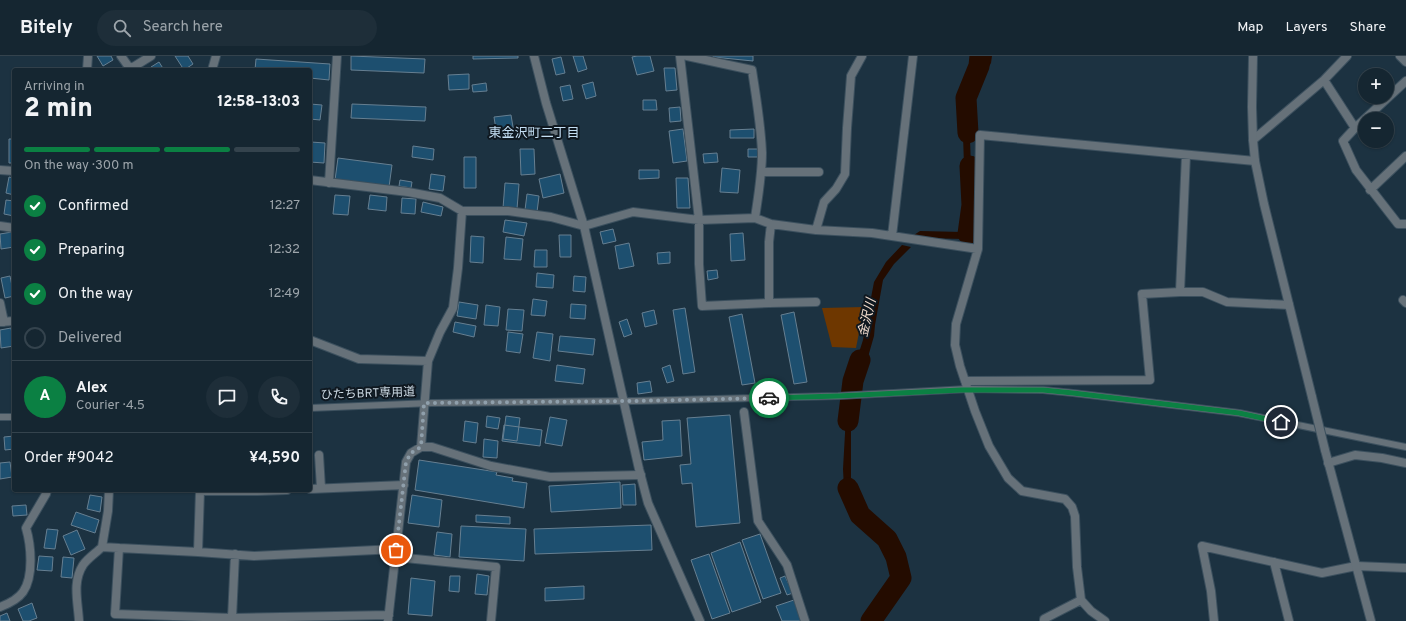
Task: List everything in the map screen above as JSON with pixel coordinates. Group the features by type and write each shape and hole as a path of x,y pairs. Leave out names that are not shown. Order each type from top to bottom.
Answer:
{"street":[{"path":"87,68 88,56"},
{"path":"121,56 129,68"},
{"path":"133,68 151,56"},
{"path":"213,68 216,56"},
{"path":"329,182 337,56"},
{"path":"534,56 546,103 584,226 648,503 700,621"},
{"path":"680,56 699,220 699,264 702,306 816,302"},
{"path":"687,56 752,70 758,110 762,154 755,218"},
{"path":"816,230 824,202 836,190 845,174 851,76 862,56"},
{"path":"892,236 913,56"},
{"path":"1253,56 1252,107 1255,161 1328,463 1371,621"},
{"path":"1253,140 1324,80 1346,56"},
{"path":"1400,56 1406,62"},
{"path":"1324,80 1355,128"},
{"path":"1406,81 1343,141 1356,170 1370,190 1398,224 1406,224"},
{"path":"1105,621 1091,611 1081,600 1077,567 1075,516 1072,507 1065,499 1022,491 1008,478 989,446 975,411 955,345 956,324 978,249 980,135 1255,161"},
{"path":"1180,292 1186,154"},
{"path":"1370,190 1406,156"},
{"path":"0,170 12,171"},
{"path":"761,172 819,172"},
{"path":"312,180 408,192 440,198 462,211 508,211 551,217 584,226 632,212 699,220 755,218 771,224 816,230 872,233 978,249"},
{"path":"421,447 428,361 440,332 453,308 458,268 462,211"},
{"path":"769,304 769,242 771,224"},
{"path":"0,226 12,228"},
{"path":"967,385 1150,380 1142,294 1203,292 1227,302 1289,305"},
{"path":"0,304 2,322 12,321"},
{"path":"312,341 359,360 428,361"},
{"path":"744,412 758,521 787,565 805,621"},
{"path":"119,548 115,614 232,618 390,619 406,462 411,453 421,447 432,448 491,466 550,477 641,475"},
{"path":"318,455 321,488"},
{"path":"1328,463 1355,455 1382,458 1406,463"},
{"path":"312,489 404,485"},
{"path":"0,607 10,603 23,592 29,576 31,558 30,542 26,528 46,492"},
{"path":"79,621 76,590 77,579 84,564 102,547 108,511 109,492"},
{"path":"198,552 200,492"},
{"path":"1214,621 1211,591 1202,546 1322,573 1356,566 1406,568"},
{"path":"102,547 254,556 396,553 496,566 492,621"},
{"path":"232,618 235,554"},
{"path":"1274,562 1289,621"},
{"path":"1044,621 1044,619 1081,600"}],"lane":[{"name":"ひたちBRT専用道","path":"312,408 424,403 624,401 838,396 967,385 1073,393 1239,413 1406,447"},
{"path":"0,417 12,417"}],"shaded area":[{"path":"864,307 856,348 832,347 822,308"}],"water":[{"path":"984,56 992,56 991,63 975,92 973,103 961,101 980,73"},
{"path":"962,104 972,105 975,136 970,139 973,223 970,238 924,238 914,235 920,231 963,232 966,227"},
{"path":"902,245 911,247 894,264 883,280 874,336 860,385 848,387 863,340 874,282 886,262"},
{"path":"853,397 851,429 851,487 863,514 856,517 844,488 843,469 847,398"}],"building":[{"path":"97,56 111,56 113,60 103,66"},
{"path":"175,56 188,56 193,64 187,68 183,68"},
{"path":"351,56 425,59 424,73 351,70"},
{"path":"473,56 518,56 518,58 473,59"},
{"path":"573,56 583,56 587,69 578,72"},
{"path":"650,56 654,71 637,75 632,57"},
{"path":"753,56 753,61 713,57"},
{"path":"561,57 565,73 556,75 552,59"},
{"path":"256,59 330,64 329,80 312,78 312,68 255,68"},
{"path":"159,62 163,68 151,68"},
{"path":"664,68 675,68 677,90 666,91"},
{"path":"469,74 469,89 449,90 448,75"},
{"path":"593,82 596,96 586,99 582,85"},
{"path":"486,83 487,91 473,92 472,85"},
{"path":"570,85 573,99 563,101 560,87"},
{"path":"643,100 656,100 657,110 643,110"},
{"path":"312,104 322,105 320,120 312,119"},
{"path":"352,104 426,107 425,121 351,118"},
{"path":"680,107 681,121 670,122 669,108"},
{"path":"511,115 514,133 497,136 494,117"},
{"path":"683,129 687,161 673,163 669,131"},
{"path":"754,129 754,138 730,138 730,130"},
{"path":"9,139 12,139 12,163 9,163"},
{"path":"312,142 325,143 324,163 312,162"},
{"path":"413,146 434,149 433,160 412,157"},
{"path":"520,149 534,149 535,174 521,175"},
{"path":"748,149 758,149 758,157 748,157"},
{"path":"717,153 718,162 704,163 703,154"},
{"path":"464,157 476,157 476,188 464,188"},
{"path":"338,158 392,165 389,187 335,180"},
{"path":"722,168 740,170 738,193 720,192"},
{"path":"639,170 659,170 659,178 639,179"},
{"path":"431,174 445,176 443,191 429,189"},
{"path":"560,174 564,193 543,198 539,179"},
{"path":"9,177 12,178 12,194 6,193"},
{"path":"676,178 688,178 690,208 677,208"},
{"path":"400,180 412,182 411,188 399,186"},
{"path":"505,183 519,184 517,209 503,208"},
{"path":"527,194 539,196 537,212 525,210"},
{"path":"335,195 350,196 348,215 333,214"},
{"path":"370,195 387,197 386,211 368,209"},
{"path":"402,198 416,199 415,214 401,213"},
{"path":"6,200 12,201 12,216 4,214"},
{"path":"423,202 443,207 441,216 421,212"},
{"path":"505,220 527,223 524,236 503,232"},
{"path":"613,229 616,241 603,244 600,232"},
{"path":"12,232 12,247 1,249 0,234"},
{"path":"743,233 745,260 731,261 730,234"},
{"path":"559,235 571,235 571,257 560,257"},
{"path":"471,236 484,237 483,263 470,262"},
{"path":"506,237 523,239 521,260 504,259"},
{"path":"629,243 634,266 619,269 615,246"},
{"path":"535,250 547,250 547,267 534,267"},
{"path":"670,252 670,263 658,264 657,253"},
{"path":"717,270 718,278 708,280 707,271"},
{"path":"537,273 554,275 553,288 536,287"},
{"path":"10,276 12,296 5,298 1,278"},
{"path":"574,276 586,277 585,292 573,291"},
{"path":"533,299 547,301 545,316 531,315"},
{"path":"459,302 478,305 476,319 457,316"},
{"path":"571,304 586,305 585,319 570,318"},
{"path":"486,305 500,307 498,326 484,325"},
{"path":"685,308 695,372 683,374 673,310"},
{"path":"508,309 524,310 522,331 506,330"},
{"path":"654,310 657,324 645,327 642,313"},
{"path":"794,312 807,382 794,384 781,315"},
{"path":"742,314 755,383 742,385 729,317"},
{"path":"627,319 632,334 624,337 619,322"},
{"path":"455,322 476,326 474,337 453,332"},
{"path":"11,328 12,346 1,348 0,330"},
{"path":"508,332 523,334 520,353 506,351"},
{"path":"537,332 553,334 550,361 533,358"},
{"path":"560,336 595,339 593,355 558,351"},
{"path":"557,365 585,369 583,384 555,381"},
{"path":"670,365 674,381 667,383 662,368"},
{"path":"650,381 652,392 638,394 637,383"},
{"path":"730,415 740,523 696,527 692,483 682,484 680,465 691,464 687,418"},
{"path":"487,416 500,418 498,429 486,427"},
{"path":"506,416 520,418 517,441 503,439"},
{"path":"550,417 567,420 562,446 545,443"},
{"path":"680,420 682,456 644,460 642,442 663,440 662,421"},
{"path":"465,421 478,423 476,443 463,441"},
{"path":"504,425 542,430 540,446 502,441"},
{"path":"12,436 12,449 5,450 4,437"},
{"path":"484,439 498,441 497,458 483,457"},
{"path":"419,460 497,472 496,475 513,478 512,481 527,483 524,508 415,490"},
{"path":"10,462 12,477 0,479 0,463"},
{"path":"620,482 621,508 551,512 549,486"},
{"path":"635,484 636,505 623,505 622,485"},
{"path":"90,495 102,497 100,512 87,509"},
{"path":"412,495 442,500 439,527 408,523"},
{"path":"26,505 27,515 13,516 12,506"},
{"path":"76,512 99,520 95,533 71,525"},
{"path":"476,515 510,517 510,524 476,522"},
{"path":"651,525 652,550 535,554 534,529"},
{"path":"461,526 526,529 524,561 459,557"},
{"path":"47,529 58,530 55,549 44,548"},
{"path":"77,530 85,549 71,555 63,536"},
{"path":"437,532 452,534 450,557 434,555"},
{"path":"760,534 781,593 763,599 742,540"},
{"path":"740,542 761,602 732,612 711,553"},
{"path":"709,554 730,613 712,619 691,560"},
{"path":"39,556 53,557 52,571 37,570"},
{"path":"63,557 74,558 72,578 61,577"},
{"path":"477,574 489,576 487,595 475,594"},
{"path":"450,576 460,576 459,592 449,591"},
{"path":"785,576 793,593 787,595 780,578"},
{"path":"411,578 435,581 432,616 408,614"},
{"path":"584,586 584,599 545,601 545,588"},
{"path":"794,600 801,621 782,621 776,606"},
{"path":"32,603 37,618 29,621 23,621 18,609"},
{"path":"7,613 10,621 0,621 0,616"}],"waterway":[{"name":"金沢川","path":"968,133 966,98 979,66 980,56"},
{"name":"金沢川","path":"968,234 972,205 970,166"},
{"name":"金沢川","path":"848,421 853,381 860,360"},
{"name":"金沢川","path":"848,488 860,515 887,539 896,557 901,578 871,621"}],"way so far":[{"path":"396,550 406,462 411,453 421,447 424,403 769,398"}],"district":[{"name":"東金沢町二丁目","path":"534,134"}],"route":[{"path":"769,398 961,390 1043,390 1239,413 1281,422"}]}
